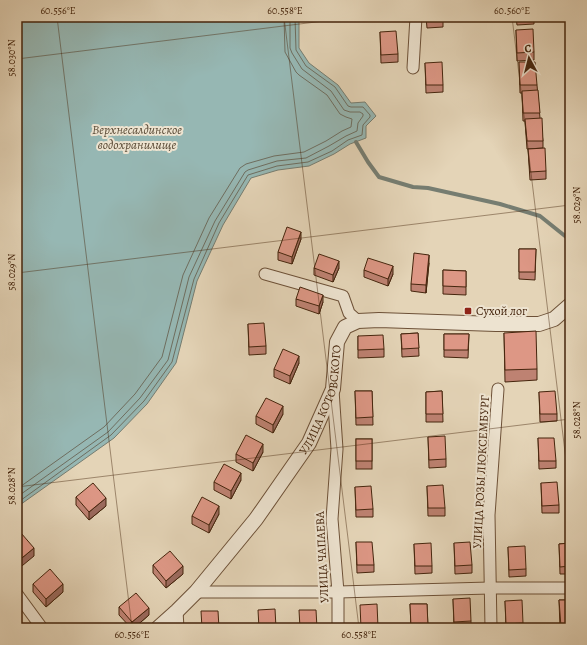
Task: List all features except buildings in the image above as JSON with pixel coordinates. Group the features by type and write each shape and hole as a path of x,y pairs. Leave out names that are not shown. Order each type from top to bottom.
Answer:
{"street":[{"path":"413,68 416,17"},
{"path":"265,274 343,296 349,313 358,321 379,320 539,324 554,319 570,305"},
{"name":"УЛИЦА КОТОВСКОГО","path":"158,628 196,592 256,519 309,443 333,389 337,342 346,327 358,321"},
{"name":"УЛИЦА ЧАПАЕВА","path":"333,389 337,449 332,519 338,592 338,628"},
{"name":"УЛИЦА РОЗЫ ЛЮКСЕМБУРГ","path":"491,628 490,514 498,390"},
{"path":"196,592 338,592 490,588 570,588"},
{"path":"17,594 42,628"},
{"path":"177,611 178,628"}],"water":[{"name":"Верхнесалдинское водохранилище","path":"17,17 299,17 299,48 309,63 338,85 351,103 365,102 376,116 366,126 366,138 350,144 334,154 309,166 278,170 251,178 223,225 197,281 176,363 147,404 114,438 17,507"}],"waterway":[{"path":"356,142 379,177 413,187 428,188 500,204 540,216 570,240"}],"place":[{"name":"Сухой лог","path":"468,311"}]}
